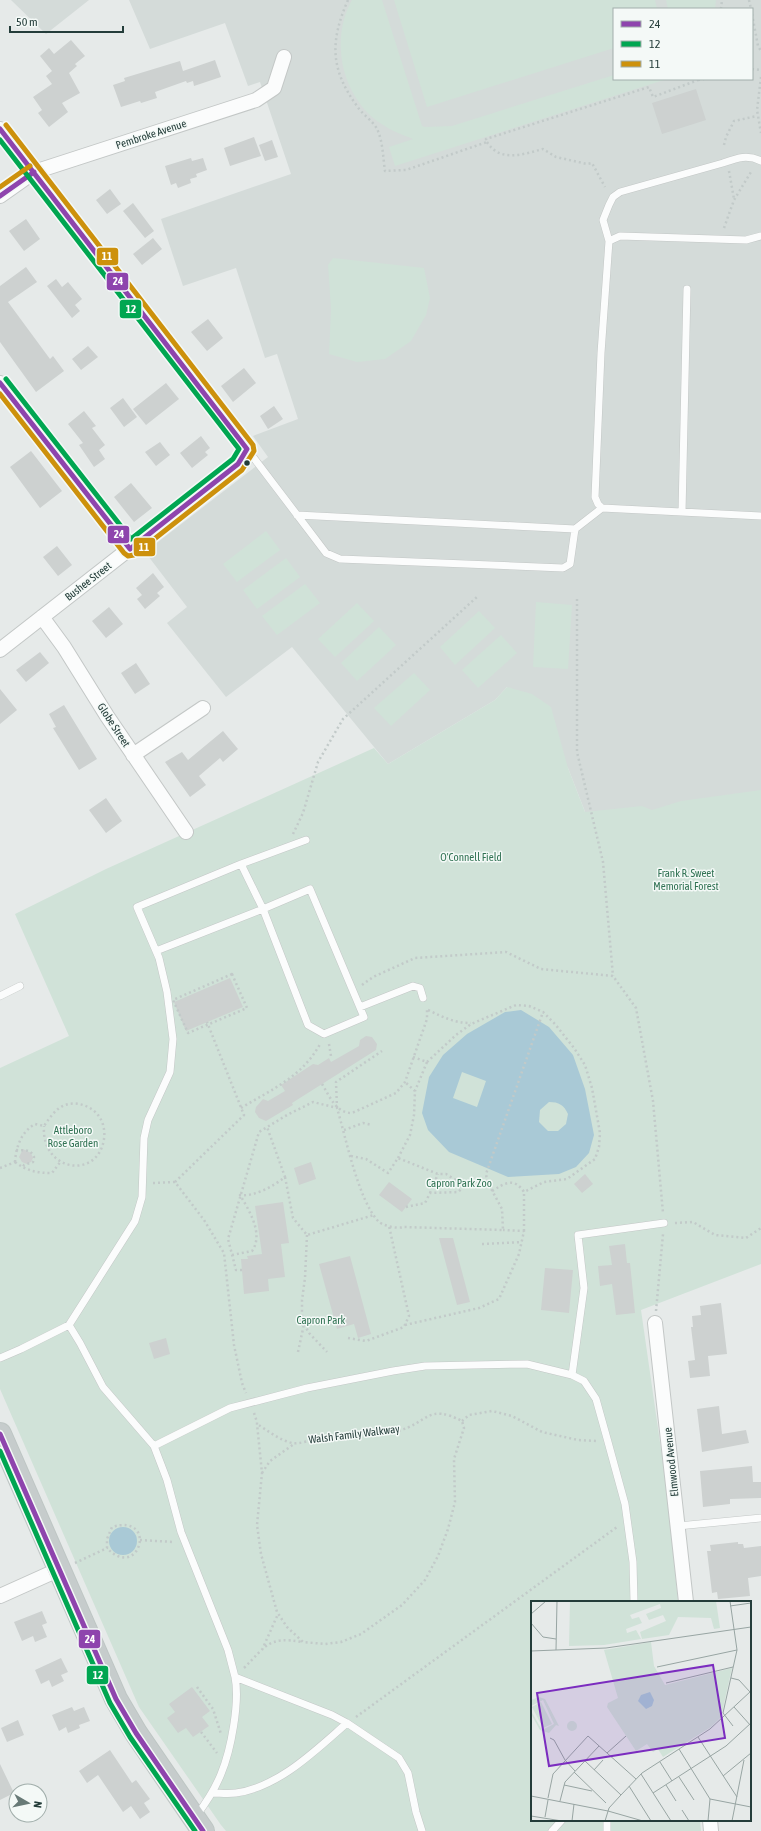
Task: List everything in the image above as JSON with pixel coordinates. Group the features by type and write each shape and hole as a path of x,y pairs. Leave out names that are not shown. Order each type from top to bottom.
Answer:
{"highway":[{"path":"0,1434 67,1566 116,1699 136,1733 198,1825"}],"street":[{"name":"Pembroke Avenue","path":"0,196 34,172 256,100 274,88 284,57"},
{"path":"0,130 247,449"},
{"path":"0,382 130,549"},
{"name":"Bushee Street","path":"0,650 238,464 247,449"},
{"name":"Globe Street","path":"42,617 64,647 133,755 186,832"},
{"path":"133,755 203,708"},
{"name":"Elmwood Avenue","path":"655,1323 686,1601"},
{"path":"0,1596 67,1566"},
{"path":"710,1821 711,1831"}],"lane":[{"path":"602,508 598,504 595,497 601,353 609,241 604,220 609,205 613,197 620,192 723,163 742,156 751,157 761,161"},
{"path":"609,241 620,236 746,240 761,236"},
{"path":"682,512 687,289"},
{"path":"247,449 326,553 340,559 563,568 570,564 575,529"},
{"path":"297,515 575,529 602,508 761,516"},
{"path":"0,1358 21,1349 69,1324 135,1221 142,1197 144,1138 148,1120 170,1072 173,1052 173,1039 166,992 159,958 137,907 241,864 306,840"},
{"path":"156,951 263,909 310,889 364,1017 324,1034 308,1025 263,909 241,864"},
{"path":"0,996 20,986"},
{"path":"360,1007 413,986 420,988 423,998"},
{"path":"572,1375 584,1288 578,1235 664,1223"},
{"path":"69,1324 104,1387 154,1446 167,1480 185,1543 228,1650 235,1677 237,1685 236,1709 227,1754 222,1773 198,1825"},
{"path":"154,1446 230,1408 307,1388 425,1366 527,1364 572,1375 584,1381 596,1399 608,1442 625,1504 633,1562 634,1601"},
{"path":"678,1526 761,1518"},
{"path":"235,1677 347,1723 399,1758 408,1773 416,1812 422,1831"},
{"path":"212,1793 237,1793 265,1784 306,1759 347,1723"},
{"path":"552,1831 561,1821"}],"path":[{"path":"348,0 339,20 335,44 336,67 346,90 357,107 376,127 385,171 406,170 487,142 486,139 649,87 653,97 697,80"},
{"path":"753,19 758,46 761,51"},
{"path":"761,77 758,91 758,116 761,133"},
{"path":"724,145 726,137 734,121 758,116"},
{"path":"487,142 491,148 508,156 543,149 556,157 587,164 592,163 605,187"},
{"path":"729,172 734,200"},
{"path":"724,229 734,200 751,172"},
{"path":"287,847 303,813 318,762 343,719 478,596"},
{"path":"577,599 577,752 603,862 613,976 636,1008 653,1101 664,1223 655,1323"},
{"path":"353,992 373,977 415,958 506,952 541,969 613,976"},
{"path":"232,974 246,1008 207,1024 188,1033 173,1000 232,974"},
{"path":"242,1270 236,1270 228,1239 259,1132 287,1115 313,1102 337,1108 345,1113 352,1113 396,1094 405,1082 427,1019 428,1010 423,998"},
{"path":"352,1156 366,1159 388,1173 410,1135 414,1115 415,1091 427,1062 456,1035 472,1023 516,1005 529,1006 543,1012 555,1024 585,1064 592,1088 600,1133 599,1147 595,1159 567,1179 544,1182 524,1192"},
{"path":"428,1010 447,1020 459,1023 472,1023"},
{"path":"503,1230 502,1209 487,1181 486,1174 543,1012"},
{"path":"143,1184 175,1182 244,1114 207,1024"},
{"path":"241,1108 298,1073 313,1057 320,1043 329,1042 330,1056"},
{"path":"337,1108 336,1082 382,1051"},
{"path":"413,1057 427,1062"},
{"path":"405,1082 415,1091"},
{"path":"322,1084 337,1108 366,1204 379,1222 398,1229 524,1231"},
{"path":"72,1104 86,1105 97,1113 102,1122 105,1136 103,1148 97,1156 87,1163 77,1166 61,1161 51,1155 46,1145 44,1126 58,1108 72,1104"},
{"path":"344,1130 363,1123 372,1125"},
{"path":"14,1162 16,1150 29,1127 35,1124 44,1126"},
{"path":"268,1127 285,1177 293,1218 307,1235 306,1278 302,1300 304,1323 298,1352"},
{"path":"16,1150 27,1150 32,1152 34,1157 33,1162 24,1165 23,1167"},
{"path":"398,1158 438,1174 446,1174 465,1186"},
{"path":"14,1162 39,1173 52,1173 61,1161"},
{"path":"0,1168 14,1162"},
{"path":"406,1207 425,1203 438,1174"},
{"path":"240,1195 248,1196 279,1182 285,1177"},
{"path":"430,1193 458,1192 465,1186 487,1181"},
{"path":"175,1182 204,1220 224,1253 234,1345 242,1383 257,1424 262,1473 257,1525 261,1554 278,1613 287,1626 303,1642"},
{"path":"348,1338 366,1341 386,1335 404,1327 405,1325 480,1308 499,1299 519,1254 522,1242 524,1231 524,1192 520,1185 513,1182 503,1184 492,1191"},
{"path":"232,1255 252,1250 256,1245 256,1232 252,1215 240,1195"},
{"path":"307,1235 374,1215"},
{"path":"664,1223 693,1222 715,1235 746,1238 761,1228"},
{"path":"389,1226 409,1316 405,1325"},
{"path":"482,1244 522,1242"},
{"path":"304,1323 309,1333 327,1352"},
{"path":"235,1677 272,1641 287,1639 330,1644 341,1642 361,1634 402,1605 425,1580 438,1556 452,1516 455,1502 454,1459 464,1428 462,1421 469,1415 492,1411 512,1416 542,1432 578,1440 608,1442"},
{"name":"Walsh Family Walkway","path":"257,1424 286,1442 294,1444 324,1437 397,1431 411,1425 427,1415 436,1413 450,1415 462,1421"},
{"path":"262,1473 270,1461 294,1444"},
{"path":"347,1723 454,1643 627,1520"},
{"path":"127,1525 135,1528 140,1536 138,1549 135,1554 128,1557 115,1556 107,1548 108,1534 112,1527 127,1525"},
{"path":"140,1540 185,1543"},
{"path":"67,1566 107,1548"},
{"path":"262,1651 278,1613"},
{"path":"197,1687 213,1709 227,1754"},
{"path":"201,1732 224,1763"}],"shaded area":[{"path":"11,0 89,0 46,34"},
{"path":"129,0 761,0 761,1264 568,768 507,687 495,700 388,764 292,647 226,697 167,623 187,607 145,552 268,457 253,436 298,419 277,354 265,358 236,268 183,286 161,219 291,174 260,82 248,86 225,23 150,49"}],"green space":[{"path":"352,0 382,0 422,126 425,127 452,126 613,75 613,80 664,80 395,166 389,147 413,139 377,121 355,96 347,81 343,65 341,48 345,15"},
{"path":"394,0 655,0 657,8 613,8 613,48 427,107"},
{"path":"666,0 716,0 715,8 668,8"},
{"path":"333,258 424,268 430,298 426,315 411,341 385,359 357,362 329,354 331,310 328,265"},
{"path":"266,531 280,550 237,582 223,564"},
{"path":"286,558 300,577 257,609 243,590"},
{"path":"305,584 320,603 277,635 262,616"},
{"path":"536,602 572,605 568,669 533,667"},
{"path":"357,603 374,621 335,657 318,639"},
{"path":"479,611 495,628 455,665 440,647"},
{"path":"379,627 396,645 357,681 341,663"},
{"path":"501,635 517,653 478,688 462,670"},
{"path":"414,673 430,690 391,726 374,708"},
{"name":"Capron Park","path":"507,687 532,694 551,707 568,768 585,812 642,806 652,810 681,801 761,790 761,1264 641,1310 667,1491 678,1601 531,1601 531,1821 700,1821 701,1831 226,1831 139,1707 0,1389 0,1068 69,1036 15,914 106,869 374,748 388,764 495,700"}],"water":[{"path":"521,1010 549,1027 573,1055 585,1089 594,1135 589,1153 576,1167 559,1174 508,1177 449,1152 428,1130 422,1113 429,1077 443,1055 467,1034 505,1012","holes":["462,1072 486,1081 477,1107 453,1098","549,1102 561,1105 565,1108 568,1114 566,1124 558,1131 548,1131 539,1122 540,1110"]},
{"path":"123,1527 133,1531 137,1541 133,1551 123,1555 113,1551 109,1541 113,1531"}],"building":[{"path":"71,40 85,56 75,64 77,66 69,73 80,93 62,103 68,112 49,127 38,113 42,110 33,97 52,84 46,76 52,71 40,56 49,48 54,54"},
{"path":"215,60 221,77 194,86 193,81 187,83 186,81 155,92 157,98 141,103 140,101 121,107 113,85 125,81 124,78 180,61 183,71"},
{"path":"696,89 706,120 662,134 652,103"},
{"path":"254,137 261,156 230,166 224,148"},
{"path":"272,140 278,157 265,161 259,145"},
{"path":"191,158 192,161 203,158 207,170 196,174 197,177 190,179 191,183 178,188 176,183 171,185 165,166"},
{"path":"110,189 121,204 107,214 96,200"},
{"path":"133,203 154,231 145,238 123,211"},
{"path":"26,219 40,239 24,251 9,231"},
{"path":"153,238 162,249 142,265 133,254"},
{"path":"26,267 37,282 8,302 50,359 53,356 64,371 36,392 0,342 0,286"},
{"path":"56,279 62,287 68,282 82,299 75,305 80,311 72,318 47,286"},
{"path":"208,319 223,338 207,351 191,332"},
{"path":"88,346 98,357 81,370 72,359"},
{"path":"244,368 256,383 233,402 221,386"},
{"path":"166,383 179,399 146,425 133,409"},
{"path":"123,398 137,417 124,427 110,408"},
{"path":"274,406 283,419 268,429 260,416"},
{"path":"84,411 96,426 92,428 105,445 99,450 105,459 94,467 79,445 83,443 68,424"},
{"path":"201,436 210,448 205,452 208,455 192,468 180,453"},
{"path":"160,442 170,455 156,466 145,452"},
{"path":"31,451 62,491 40,508 10,467"},
{"path":"131,483 152,508 134,522 114,497"},
{"path":"57,546 72,565 58,576 43,557"},
{"path":"153,573 164,587 157,593 160,596 145,609 137,599 142,595 136,588"},
{"path":"109,607 123,624 106,638 92,621"},
{"path":"40,652 49,663 26,682 16,670"},
{"path":"136,663 150,684 135,694 121,673"},
{"path":"0,689 17,710 0,724"},
{"path":"64,705 97,759 79,770 53,728 56,727 49,714"},
{"path":"223,731 238,749 223,762 220,758 199,776 206,785 190,797 165,762 182,752 188,760"},
{"path":"106,798 122,821 106,833 89,810"},
{"path":"230,978 243,1007 186,1031 174,1002"},
{"path":"366,1036 372,1037 377,1044 376,1050 266,1121 259,1118 255,1112 256,1107 263,1099 268,1101 285,1091 281,1085 313,1064 318,1065 329,1058 331,1062 359,1046 360,1040"},
{"path":"23,1149 31,1153 33,1158 31,1162 27,1164 22,1162 19,1157"},
{"path":"311,1162 316,1179 299,1185 294,1168"},
{"path":"585,1174 593,1184 582,1193 574,1184"},
{"path":"389,1182 412,1199 402,1212 379,1195"},
{"path":"283,1202 289,1243 281,1244 285,1277 268,1279 269,1291 244,1294 241,1259 248,1259 247,1256 262,1254 255,1206"},
{"path":"439,1238 453,1238 470,1302 457,1305"},
{"path":"625,1244 627,1263 630,1263 635,1313 616,1315 612,1284 600,1286 598,1266 612,1265 609,1246"},
{"path":"350,1256 371,1334 358,1338 354,1324 337,1329 319,1264"},
{"path":"545,1268 573,1270 569,1313 541,1310"},
{"path":"721,1303 727,1354 708,1356 710,1376 690,1378 688,1361 695,1360 691,1327 693,1327 692,1316 701,1315 700,1306"},
{"path":"166,1338 170,1354 154,1359 149,1343"},
{"path":"719,1406 722,1434 746,1430 749,1443 702,1452 697,1409"},
{"path":"752,1466 753,1482 761,1482 761,1498 730,1499 730,1504 703,1507 700,1471"},
{"path":"738,1542 738,1544 743,1544 744,1548 761,1546 761,1576 748,1578 750,1596 718,1599 717,1592 712,1593 707,1551 711,1551 710,1545"},
{"path":"42,1611 47,1623 42,1625 47,1637 35,1642 33,1636 22,1641 14,1622"},
{"path":"61,1658 68,1672 61,1675 64,1681 52,1687 49,1680 41,1684 35,1670"},
{"path":"192,1687 210,1711 202,1717 209,1726 193,1737 186,1728 178,1733 167,1718 175,1712 169,1704"},
{"path":"72,1707 74,1711 84,1707 90,1721 79,1725 80,1728 68,1733 66,1727 59,1731 52,1715"},
{"path":"18,1720 24,1735 7,1742 1,1728"},
{"path":"110,1750 132,1783 136,1780 150,1799 144,1803 150,1812 140,1819 131,1806 123,1812 98,1775 87,1783 79,1771"},
{"path":"0,1764 9,1783 8,1796 0,1800"}],"transit line":[{"name":"11","path":"0,394 124,553 128,556 134,555 242,470 254,451 253,445 6,125"},
{"name":"24","path":"0,129 247,449 238,464 130,549 0,383"},
{"name":"12","path":"0,140 239,449 233,459 131,539 6,379"},
{"name":"11","path":"0,187 30,166"},
{"name":"24","path":"0,196 34,172"},
{"name":"24","path":"0,1434 116,1699 136,1733 203,1831"},
{"name":"12","path":"0,1451 110,1703 130,1737 195,1831"}],"park label":[{"name":"O'Connell Field","path":"471,857"},
{"name":"Frank R. Sweet Memorial Forest","path":"686,879"},
{"name":"Attleboro Rose Garden","path":"73,1136"},
{"name":"Capron Park Zoo","path":"459,1183"}]}
